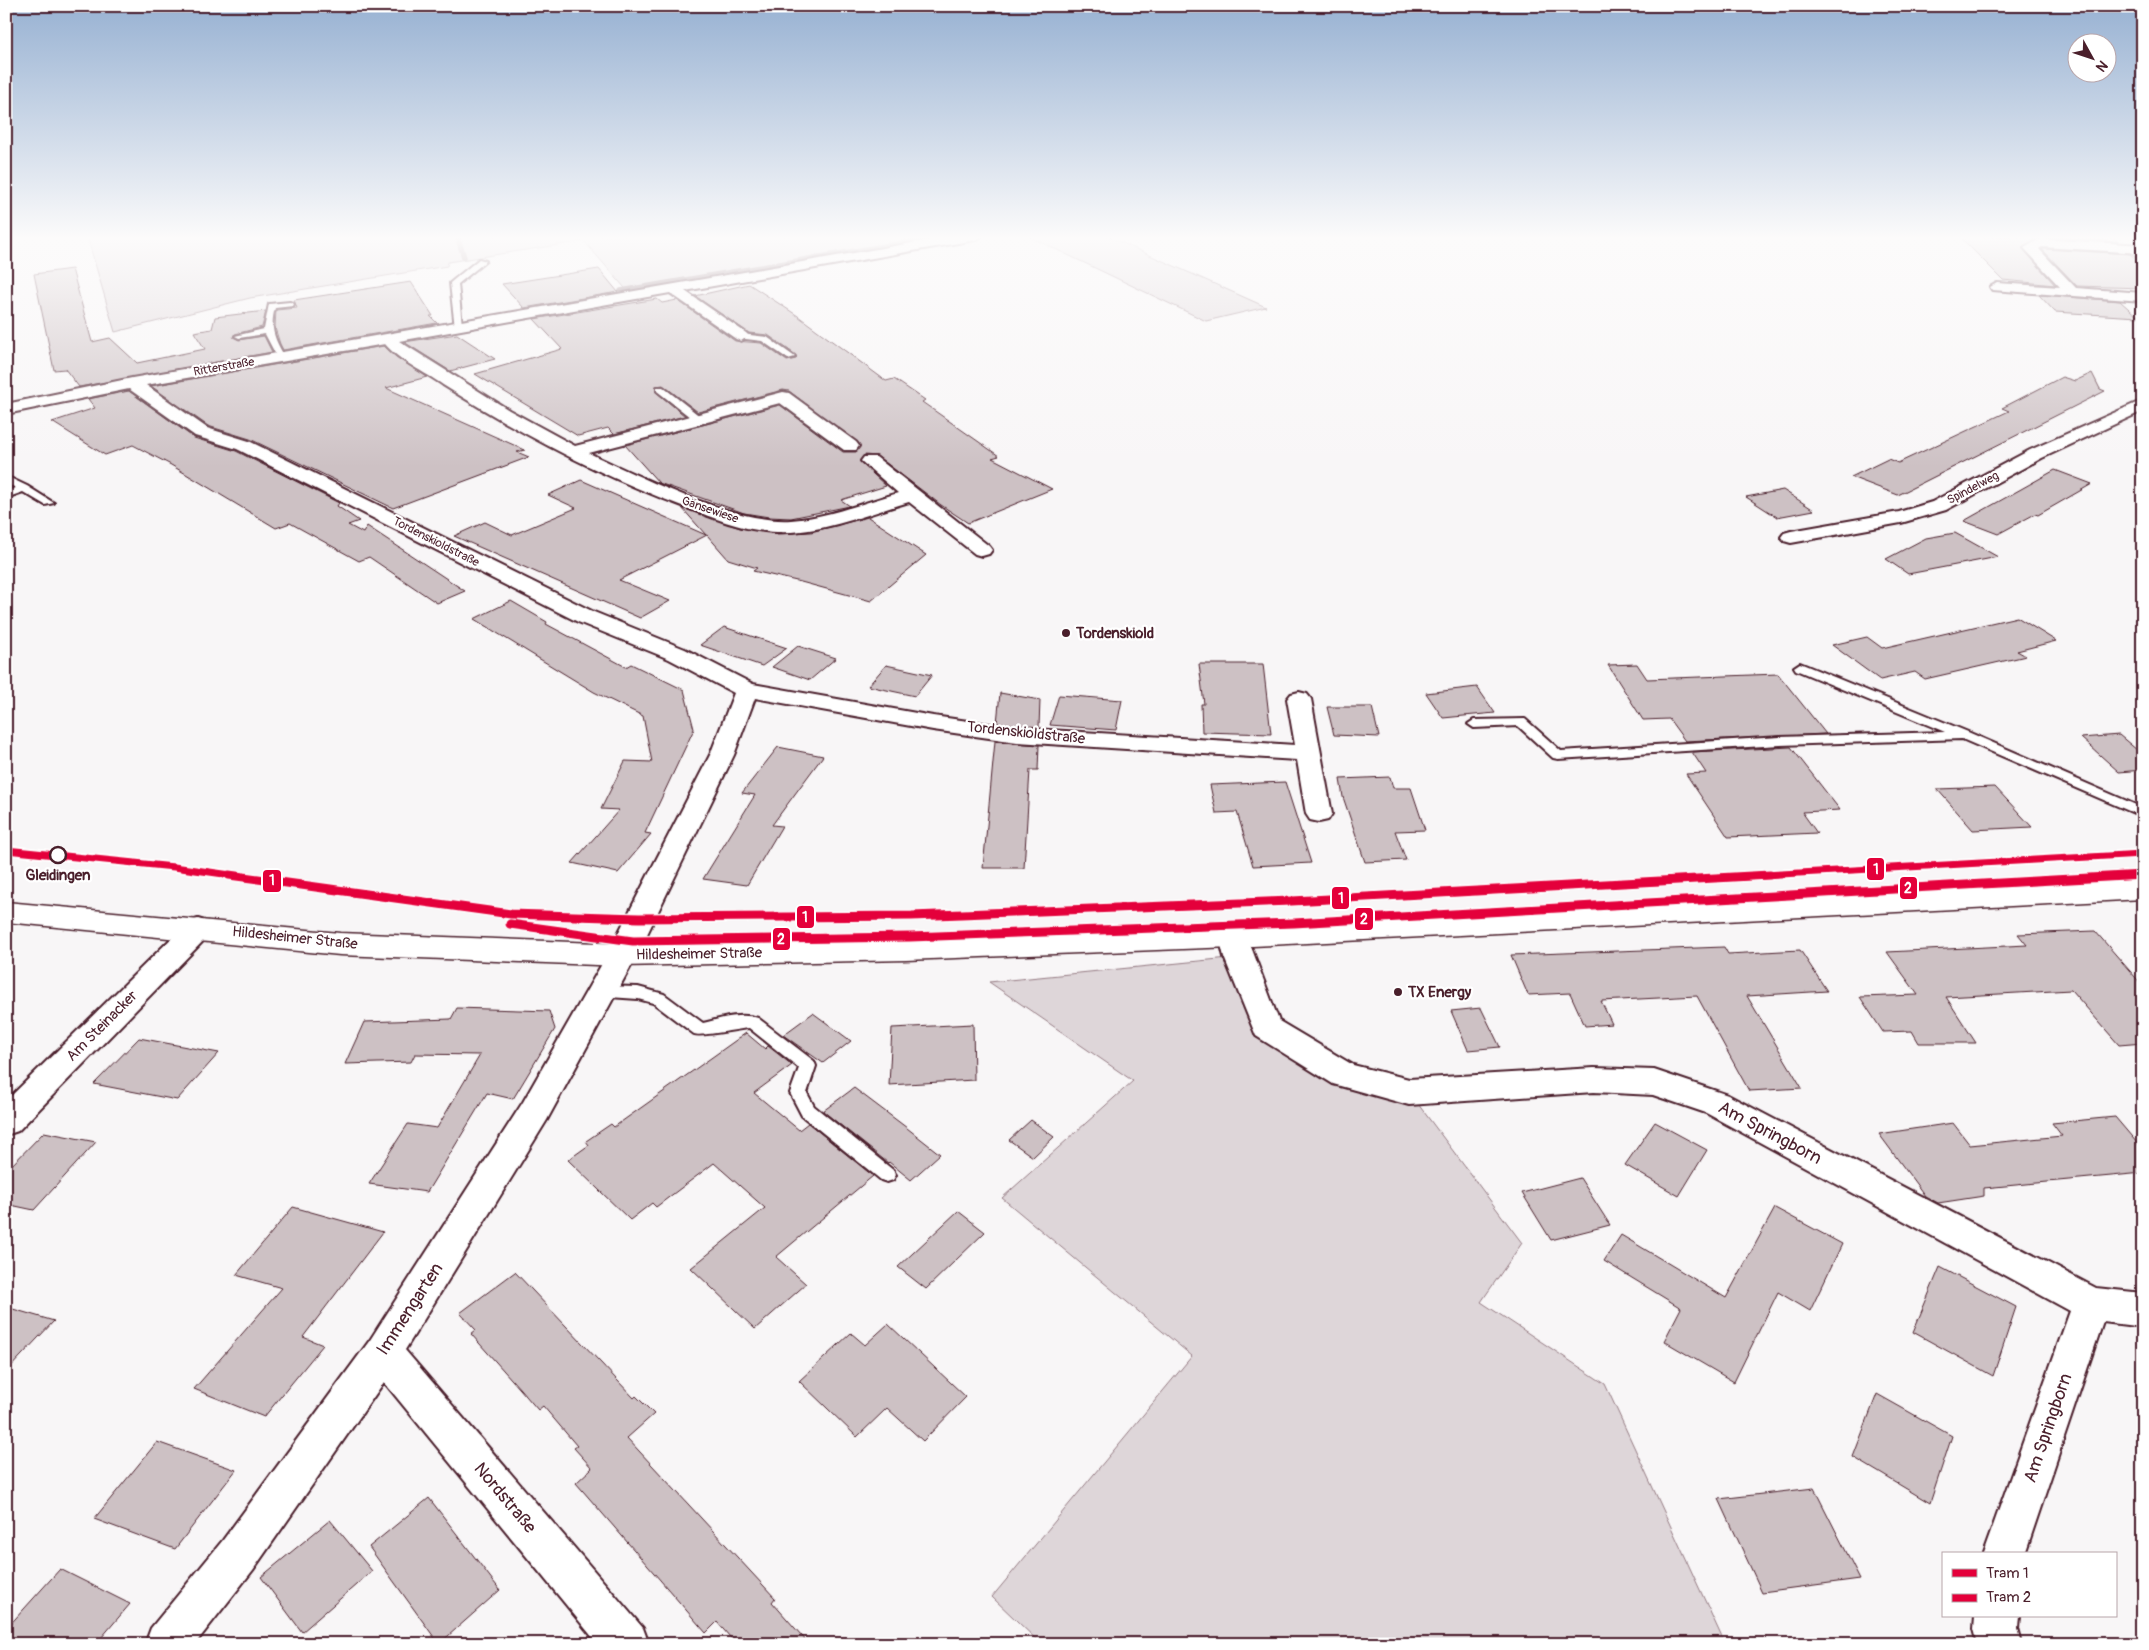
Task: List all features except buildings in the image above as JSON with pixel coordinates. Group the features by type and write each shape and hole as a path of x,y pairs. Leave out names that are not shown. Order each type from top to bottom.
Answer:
{"street":[{"name":"Ritterstraße","path":"6,409 132,383 531,313"},
{"path":"708,313 741,336"},
{"name":"Gänsewiese","path":"388,338 394,345 464,392 528,430 669,496 744,522 790,527 912,495"},
{"name":"Tordenskioldstraße","path":"132,383 201,432 242,445 586,617 676,654 747,690 933,723 1018,735 1307,753"},
{"path":"573,452 783,397 850,446"},
{"name":"Spindelweg","path":"1791,537 1901,517 1939,506 2036,454 2143,405"},
{"path":"870,461 982,550"},
{"path":"622,955 722,755 747,690"},
{"path":"1299,699 1319,814"},
{"name":"Hildesheimer Straße","path":"6,912 340,944 622,955 906,949 1234,936 2143,889"},
{"name":"Am Steinacker","path":"6,1122 198,929"},
{"name":"Am Springborn","path":"1234,936 1239,957 1267,1028 1344,1075 1409,1092 1594,1080 1654,1083 1717,1104 2091,1304 2005,1552"},
{"name":"Immengarten","path":"167,1644 238,1554 383,1352 535,1110 622,955"},
{"path":"2091,1304 2143,1310"},
{"name":"Nordstraße","path":"383,1352 627,1644"},
{"path":"1997,1618 1996,1629 2000,1644"}],"lane":[{"path":"269,313 266,322 267,331 281,357"},
{"path":"457,313 458,326"},
{"path":"239,336 267,331"},
{"path":"741,336 764,338 791,357"},
{"path":"660,389 698,420"},
{"path":"6,479 49,503"},
{"path":"6,495 24,488"},
{"path":"1800,667 1964,735 2143,813"},
{"path":"1474,724 1521,722 1558,754 1780,741 1964,735"},
{"path":"601,992 638,993 658,998 700,1030 724,1024 752,1022 808,1066 798,1093 808,1111 887,1175"}],"shaded area":[{"path":"109,313 190,313 115,332"},
{"path":"1189,313 1240,313 1206,321"},
{"path":"1239,957 1267,1028 1409,1092 1522,1243 1481,1302 1605,1384 1725,1644 1041,1644 992,1597 1192,1356 1002,1198 1133,1081 989,982"}],"tram line":[{"name":"1","path":"6,850 174,867 511,914 639,918 912,916 1292,901 2143,854"},
{"name":"2","path":"510,924 633,941 910,937 1294,923 2143,875"}],"place":[{"name":"Tordenskiold","path":"1066,633"},
{"name":"Gleidingen","path":"58,855"},
{"name":"TX Energy","path":"1398,992"}]}
